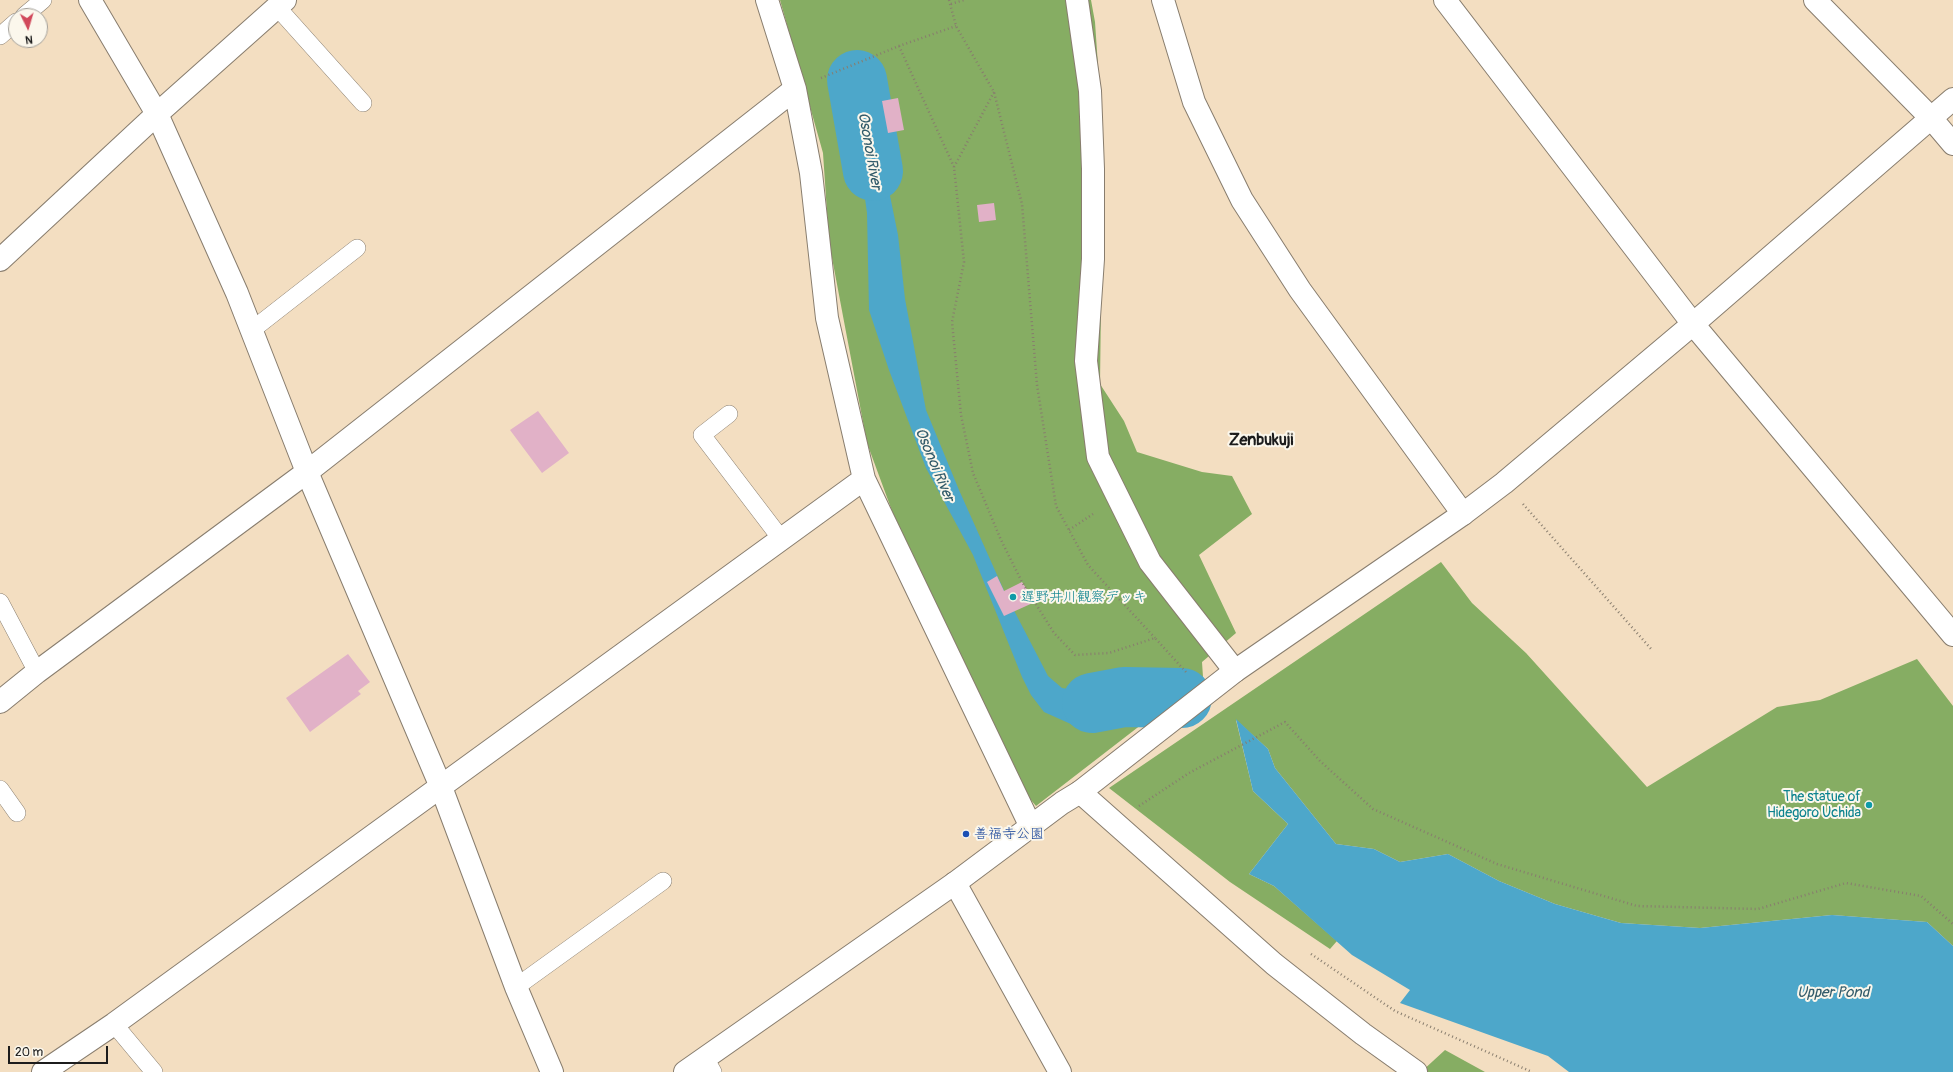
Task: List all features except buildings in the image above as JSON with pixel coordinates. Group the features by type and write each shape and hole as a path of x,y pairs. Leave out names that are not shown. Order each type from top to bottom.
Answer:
{"street":[{"path":"90,0 157,114 237,293 307,472 441,787 516,987 552,1072"},
{"path":"767,0 795,89 810,173 827,318 864,479 1031,827"},
{"path":"1078,0 1090,92 1093,169 1093,259 1086,361 1098,457 1150,562 1235,671"},
{"path":"1163,0 1194,102 1242,200 1300,290 1463,514"},
{"path":"1445,0 1693,324 1953,635"},
{"path":"1815,0 1931,118 1953,144"},
{"path":"0,260 157,114 281,3"},
{"path":"0,702 37,672 307,472 795,89"},
{"path":"685,1072 709,1065 1062,803 1080,792 1235,671 1463,514 1504,483 1693,324 1953,99"},
{"path":"43,1072 114,1024 864,479"},
{"path":"1080,792 1274,964 1363,1034 1416,1072"},
{"path":"955,883 1060,1072"}],"lane":[{"path":"34,8 43,0"},
{"path":"281,3 363,103"},
{"path":"0,36 8,29"},
{"path":"252,330 357,248"},
{"path":"729,414 702,435 782,540"},
{"path":"0,602 37,672"},
{"path":"0,789 17,813"},
{"path":"516,987 663,881"},
{"path":"114,1024 154,1072"}],"path":[{"path":"949,0 956,26 994,92 1022,204 1037,385 1056,506 1088,565 1205,693"},
{"path":"951,4 964,0"},
{"path":"795,89 899,46 956,26"},
{"path":"899,46 954,167 964,262 952,322 961,414 974,473 1001,540 1022,582 1054,633 1075,655 1109,654 1155,638"},
{"path":"954,167 994,92"},
{"path":"1504,483 1652,650"},
{"path":"1133,810 1189,773 1285,722 1320,761 1373,809 1497,864 1637,906 1758,909 1846,883 1921,896 1953,924"},
{"path":"1310,953 1395,1011 1532,1072"}],"green space":[{"path":"780,0 1091,0 1095,22 1103,139 1100,384 1124,421 1137,452 1202,472 1232,476 1252,514 1199,555 1236,633 1202,662 1203,677 1036,806 973,731 867,443 829,242 823,153"},
{"path":"1441,562 1472,603 1526,653 1647,787 1777,707 1820,700 1917,659 1953,706 1953,946 1927,922 1832,915 1700,928 1621,923 1555,904 1499,881 1448,854 1400,862 1374,849 1336,844 1275,768 1268,749 1236,720 1253,791 1288,824 1249,874 1274,886 1337,941 1330,949 1230,882 1109,788"},
{"path":"1445,1050 1485,1072 1421,1072"}],"water":[{"path":"868,88 898,235 905,299 926,410 959,490 1006,595 1048,676 1062,688 1081,691 1109,687 1142,686 1179,691 1164,713 1149,705 1128,708 1108,717 1073,725 1044,712 1031,695 1022,677 973,555 926,468 889,370 869,310 867,213 850,91"},
{"name":"Upper Pond","path":"1236,719 1268,749 1275,768 1336,844 1374,849 1400,862 1448,854 1499,881 1555,904 1621,923 1700,928 1832,915 1927,922 1953,946 1953,1072 1569,1072 1548,1056 1400,1003 1410,990 1352,955 1274,886 1249,874 1288,824 1253,791"}],"waterway":[{"name":"Osonoi River","path":"857,80 873,171"},
{"name":"Osonoi River","path":"1092,703 1124,697 1182,698"}],"place":[{"name":"遅野井川観察デッキ","path":"1013,597"},
{"name":"The statue of Hidegoro Uchida","path":"1869,805"},
{"name":"善福寺公園","path":"966,834"}],"district":[{"name":"Zenbukuji","path":"1261,441"}]}
